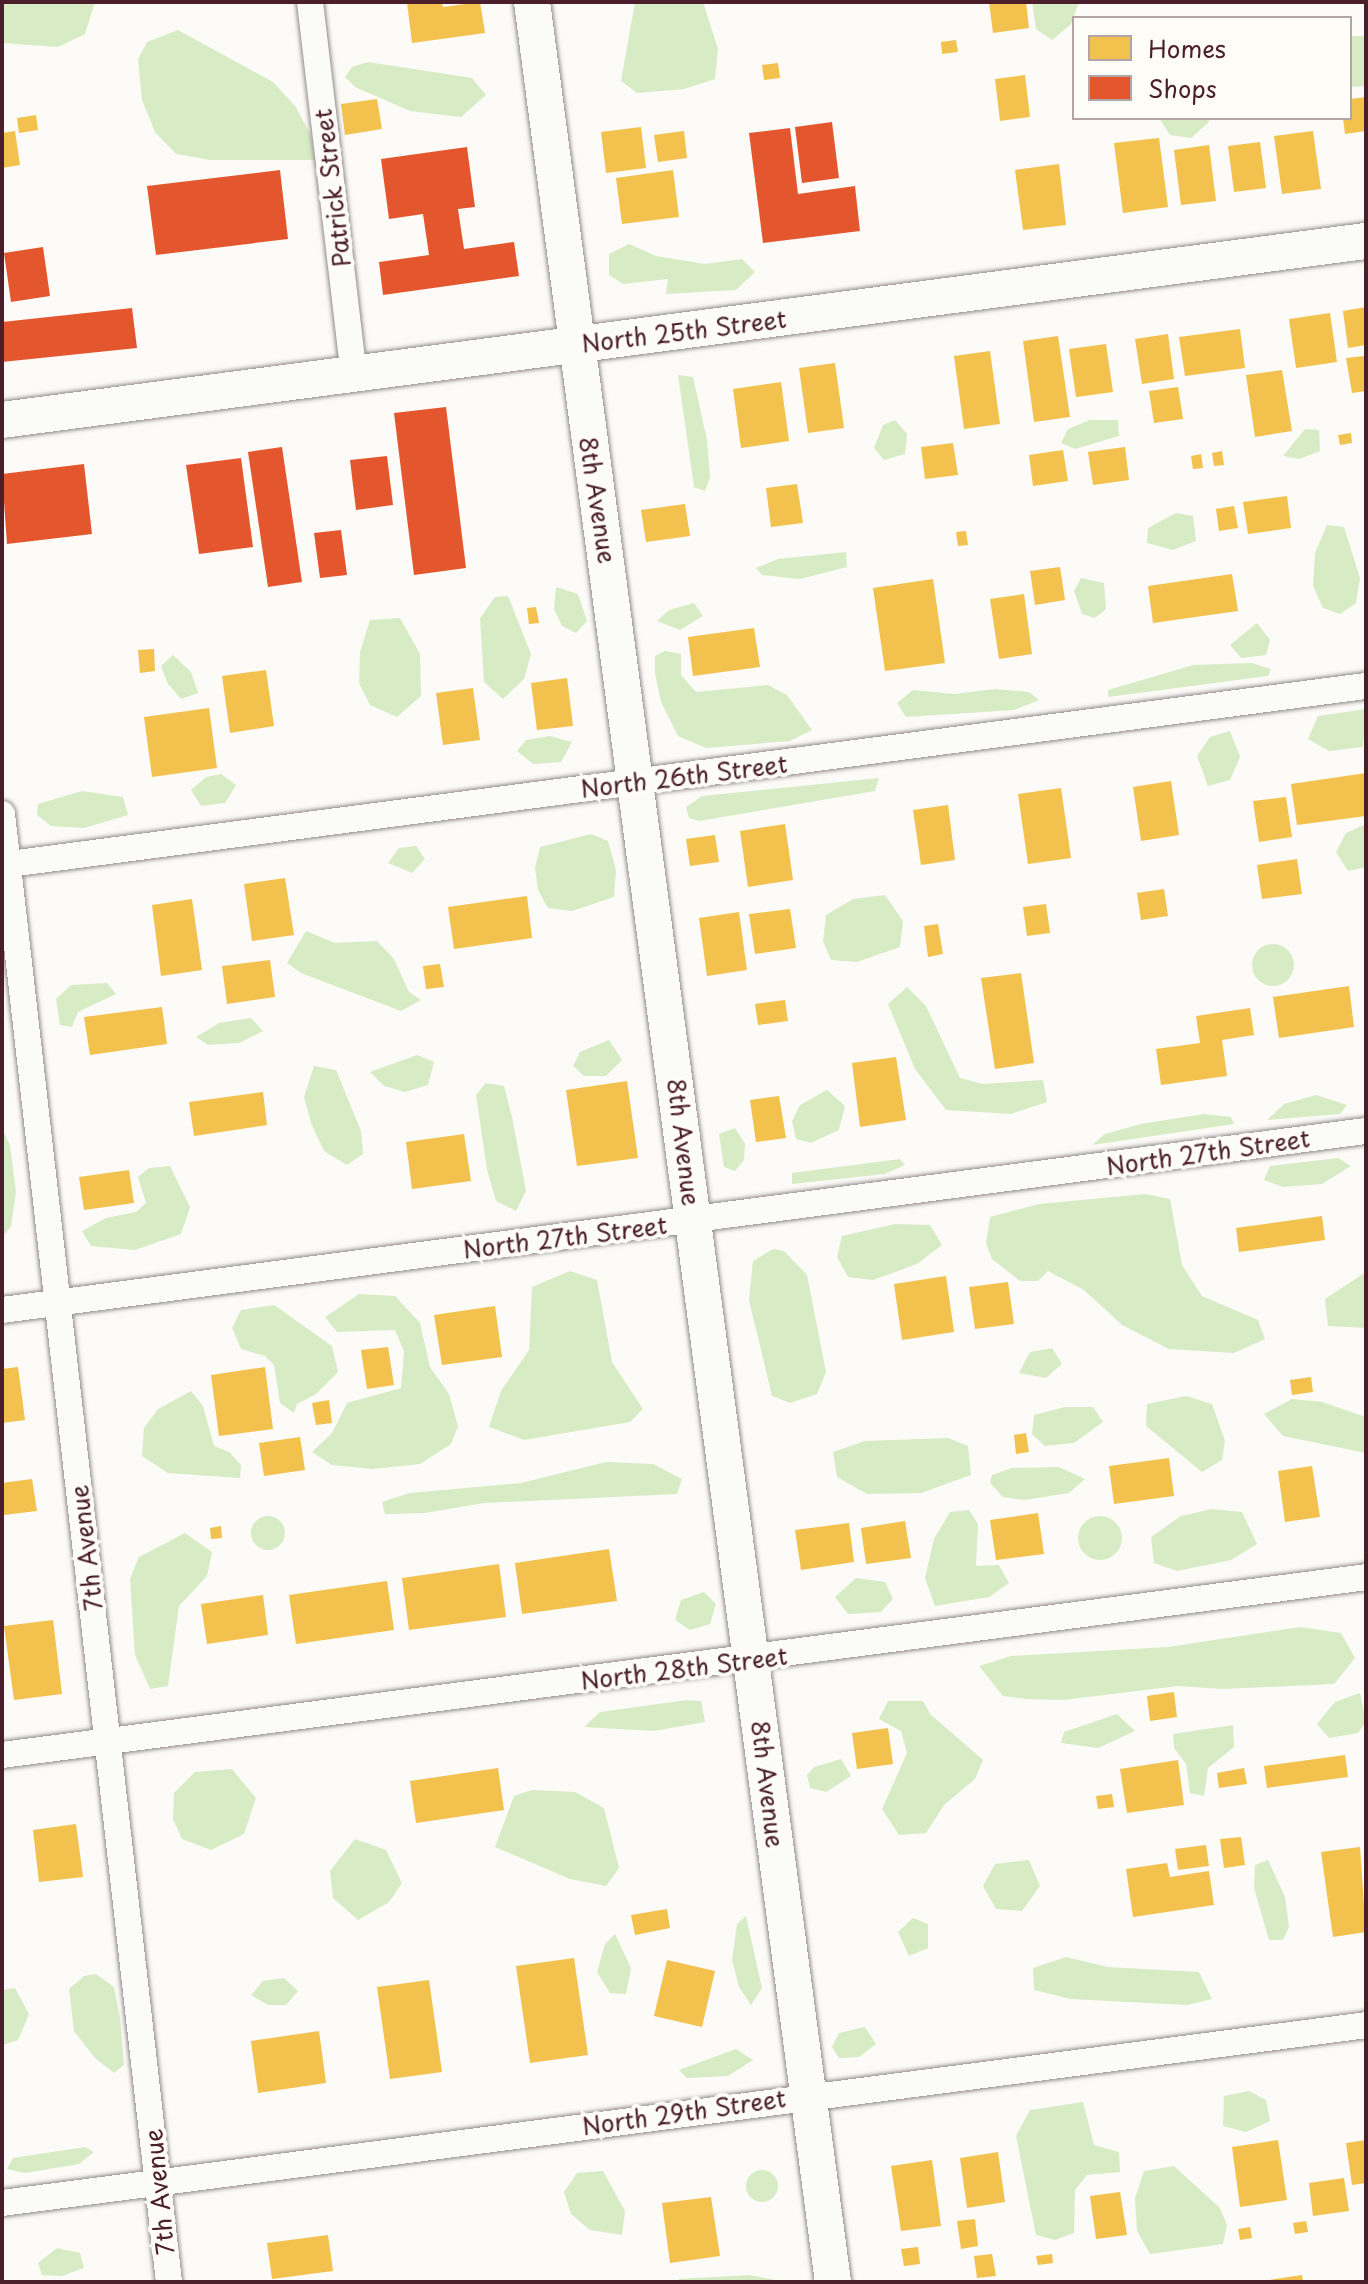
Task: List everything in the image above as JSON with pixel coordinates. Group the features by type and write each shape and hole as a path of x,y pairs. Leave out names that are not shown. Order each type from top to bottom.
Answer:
{"street":[{"name":"Patrick Street","path":"310,2 354,374"},
{"name":"8th Avenue","path":"532,2 575,345 639,782 833,2282"},
{"name":"North 25th Street","path":"2,420 1366,241"},
{"name":"North 26th Street","path":"5,864 1366,686"},
{"name":"7th Avenue","path":"2,814 5,864 169,2282"},
{"name":"North 27th Street","path":"2,1310 1366,1131"},
{"name":"North 28th Street","path":"2,1755 753,1660 1366,1577"},
{"name":"North 29th Street","path":"2,2203 807,2095 1366,2025"}],"green space":[{"path":"2,2 95,2 85,34 58,47 2,43"},
{"path":"635,2 703,2 718,49 715,79 684,89 637,93 621,81"},
{"path":"1032,2 1079,2 1071,24 1052,40 1036,29"},
{"path":"178,30 273,82 296,107 311,136 315,160 210,160 176,154 155,132 142,100 138,59 147,42"},
{"path":"1352,36 1366,36 1366,86 1352,87"},
{"path":"368,62 472,78 486,95 461,117 410,111 355,87 345,77 352,67"},
{"path":"1160,120 1208,120 1191,138 1170,135"},
{"path":"629,244 656,256 705,264 742,259 755,272 736,290 666,294 668,279 623,284 609,275 609,254"},
{"path":"678,375 693,377 707,440 710,477 705,491 694,487"},
{"path":"895,420 907,434 905,454 884,460 874,448 883,425"},
{"path":"1090,420 1118,420 1119,436 1075,449 1061,443 1068,429"},
{"path":"1305,429 1319,430 1320,451 1299,459 1283,456"},
{"path":"1176,513 1193,516 1196,541 1173,550 1147,543 1148,528"},
{"path":"1327,525 1344,527 1360,578 1356,603 1340,614 1323,608 1313,586 1315,553"},
{"path":"846,552 847,567 800,579 762,575 756,568 778,559"},
{"path":"1081,578 1104,583 1106,609 1095,618 1082,614 1074,591"},
{"path":"556,587 578,594 587,621 576,633 562,626 554,609"},
{"path":"508,596 531,654 524,679 503,699 484,682 480,618 495,597"},
{"path":"694,603 703,616 680,630 657,621 669,610"},
{"path":"400,618 420,654 421,696 397,717 370,705 359,683 360,652 370,620"},
{"path":"1257,623 1270,640 1266,655 1241,658 1230,645"},
{"path":"665,651 681,654 681,675 696,692 768,685 787,695 812,730 790,741 706,748 678,736 661,702 655,673 655,656"},
{"path":"173,655 191,672 198,693 181,699 168,684 161,666"},
{"path":"1252,663 1271,669 1268,676 1108,697 1108,690 1193,665"},
{"path":"995,689 1029,692 1039,700 1014,710 906,717 897,703 913,690 954,694"},
{"path":"1366,709 1363,747 1329,751 1308,739 1318,716"},
{"path":"1230,731 1240,757 1230,780 1208,786 1197,756 1210,737"},
{"path":"550,736 572,742 561,762 533,764 517,751 526,740"},
{"path":"221,774 236,785 225,803 201,806 191,790 206,777"},
{"path":"879,778 875,791 699,821 689,818 686,807 702,796"},
{"path":"82,791 123,797 128,815 84,828 51,826 37,815 38,804"},
{"path":"1366,824 1366,867 1348,871 1336,852 1346,833"},
{"path":"591,834 608,841 616,870 614,897 572,911 548,908 538,890 535,868 540,847"},
{"path":"416,846 425,859 412,873 388,863 399,848"},
{"path":"885,895 903,921 900,947 857,962 831,960 823,941 826,915 853,899"},
{"path":"306,931 335,943 377,941 394,959 409,992 421,1000 401,1011 301,973 287,963"},
{"path":"1273,944 1288,950 1294,965 1288,980 1273,986 1258,980 1252,965 1258,950"},
{"path":"107,983 116,994 78,1012 72,1027 60,1025 56,999 71,985"},
{"path":"907,987 926,1006 960,1078 983,1084 1043,1080 1047,1102 1011,1114 946,1110 915,1069 888,1004"},
{"path":"251,1018 263,1031 239,1043 208,1045 196,1037 219,1023"},
{"path":"609,1040 622,1060 606,1076 584,1076 573,1066 580,1052"},
{"path":"417,1055 434,1062 428,1085 405,1092 384,1086 370,1072"},
{"path":"314,1066 336,1070 361,1131 363,1154 347,1165 324,1151 311,1123 304,1097"},
{"path":"486,1083 504,1086 512,1117 526,1191 516,1211 496,1201 487,1170 476,1095"},
{"path":"827,1090 845,1106 839,1130 811,1143 796,1139 792,1121 800,1105"},
{"path":"1316,1095 1347,1105 1340,1114 1267,1120 1284,1104"},
{"path":"1204,1114 1231,1117 1234,1124 1092,1145 1105,1134 1141,1124"},
{"path":"2,1128 10,1145 16,1192 11,1226 2,1238"},
{"path":"735,1128 745,1144 744,1160 735,1171 724,1167 719,1134"},
{"path":"1338,1158 1351,1166 1322,1184 1283,1187 1264,1180 1270,1166"},
{"path":"900,1159 905,1165 885,1174 792,1184 792,1173"},
{"path":"170,1166 190,1207 181,1234 135,1250 91,1246 82,1231 106,1218 136,1212 146,1203 138,1177 149,1168"},
{"path":"1145,1194 1170,1199 1182,1265 1202,1296 1258,1320 1265,1339 1234,1353 1169,1349 1122,1325 1084,1290 1048,1271 1038,1281 1020,1281 992,1259 986,1243 990,1217 1039,1204"},
{"path":"895,1224 930,1225 942,1245 917,1264 873,1280 848,1277 837,1257 842,1236"},
{"path":"773,1249 784,1251 807,1275 826,1372 817,1394 790,1403 772,1396 749,1300 753,1261"},
{"path":"570,1271 597,1280 612,1362 643,1409 630,1422 524,1440 489,1427 501,1391 529,1350 532,1287"},
{"path":"1366,1272 1366,1328 1328,1326 1325,1299"},
{"path":"359,1294 395,1296 420,1323 430,1367 449,1394 458,1426 451,1444 420,1464 373,1469 332,1465 312,1452 332,1433 347,1403 401,1388 404,1352 395,1330 337,1332 325,1317"},
{"path":"274,1305 332,1346 338,1372 316,1394 297,1404 294,1413 280,1403 274,1365 265,1356 241,1349 232,1328 241,1310"},
{"path":"1052,1348 1062,1364 1046,1378 1019,1373 1030,1352"},
{"path":"191,1391 203,1406 214,1446 229,1452 241,1465 240,1478 168,1473 142,1456 144,1428 158,1409"},
{"path":"1186,1396 1212,1404 1225,1441 1222,1460 1202,1472 1146,1426 1147,1404"},
{"path":"1292,1399 1322,1402 1366,1417 1366,1453 1283,1436 1264,1414"},
{"path":"1065,1407 1093,1407 1103,1422 1074,1443 1045,1446 1032,1434 1034,1415"},
{"path":"948,1438 968,1446 971,1475 921,1493 867,1494 837,1477 833,1452 865,1441"},
{"path":"606,1462 653,1464 682,1479 677,1494 484,1503 425,1513 385,1514 382,1502 410,1493 521,1483"},
{"path":"1059,1467 1085,1479 1069,1493 1024,1500 1003,1497 990,1483 992,1475 1012,1468"},
{"path":"1212,1509 1242,1512 1257,1544 1231,1560 1177,1571 1154,1563 1151,1537 1181,1516"},
{"path":"969,1510 978,1524 976,1566 999,1565 1009,1583 989,1597 935,1606 925,1578 934,1539 950,1512"},
{"path":"268,1516 280,1521 285,1533 280,1545 268,1550 256,1545 251,1533 256,1521"},
{"path":"1100,1516 1115,1523 1122,1538 1115,1553 1100,1560 1085,1553 1078,1538 1085,1523"},
{"path":"185,1533 212,1552 207,1576 179,1606 168,1686 150,1689 135,1655 130,1579 139,1557"},
{"path":"856,1578 885,1582 893,1599 881,1612 848,1614 835,1597"},
{"path":"704,1592 716,1604 710,1624 690,1630 675,1620 681,1600"},
{"path":"1300,1627 1341,1633 1355,1658 1334,1684 1223,1689 1178,1686 1063,1700 1027,1699 1003,1696 979,1666 1011,1656 1168,1647"},
{"path":"1360,1693 1366,1722 1358,1733 1329,1738 1317,1724 1335,1702"},
{"path":"687,1700 701,1701 705,1722 654,1731 584,1727 600,1712"},
{"path":"888,1701 923,1701 930,1714 983,1760 975,1779 944,1805 926,1833 899,1835 882,1809 907,1753 901,1731 879,1719"},
{"path":"1117,1714 1135,1731 1098,1748 1061,1743 1064,1732"},
{"path":"1233,1725 1234,1747 1208,1768 1204,1796 1190,1793 1186,1764 1174,1748 1173,1734"},
{"path":"841,1759 851,1776 826,1792 810,1788 807,1775 814,1767"},
{"path":"232,1769 256,1798 244,1834 211,1850 182,1839 173,1819 174,1793 195,1772"},
{"path":"532,1790 575,1792 604,1808 619,1868 606,1886 570,1879 495,1847 514,1796"},
{"path":"355,1839 386,1850 402,1883 389,1902 358,1920 333,1898 330,1871"},
{"path":"1029,1860 1040,1886 1022,1911 996,1909 983,1886 995,1864"},
{"path":"1268,1860 1285,1897 1289,1927 1283,1940 1269,1940 1254,1888 1255,1865"},
{"path":"746,1916 762,1988 751,2005 739,1987 732,1960 737,1924"},
{"path":"913,1918 928,1924 928,1948 909,1956 898,1932"},
{"path":"615,1934 631,1968 626,1994 610,1993 597,1972 605,1944"},
{"path":"1066,1957 1108,1967 1199,1972 1212,1999 1187,2005 1071,1999 1034,1990 1033,1968"},
{"path":"96,1974 114,1987 120,2018 124,2065 114,2073 95,2058 74,2031 69,1989 84,1976"},
{"path":"284,1978 298,1991 286,2005 268,2005 251,1995 263,1981"},
{"path":"15,1988 29,2014 18,2040 2,2045 2,1990"},
{"path":"865,2027 876,2044 859,2057 839,2058 832,2047 839,2033"},
{"path":"736,2049 753,2060 728,2076 687,2078 679,2070"},
{"path":"1249,2091 1266,2100 1270,2121 1246,2132 1223,2126 1224,2096"},
{"path":"1083,2102 1094,2145 1119,2152 1120,2172 1087,2175 1075,2190 1074,2233 1055,2240 1036,2235 1016,2136 1030,2110"},
{"path":"85,2147 94,2152 79,2164 25,2173 7,2169 13,2158"},
{"path":"1174,2166 1220,2208 1227,2225 1223,2244 1150,2254 1137,2231 1135,2198 1144,2171"},
{"path":"762,2170 773,2175 778,2186 773,2197 762,2202 751,2197 746,2186 751,2175"},
{"path":"603,2171 625,2211 622,2235 590,2230 571,2214 564,2192 577,2173"},
{"path":"57,2248 80,2253 84,2268 62,2276 42,2275 38,2263"},
{"path":"749,2275 787,2282 678,2282 679,2279"}],"building: Homes":[{"path":"407,2 442,2 443,7 480,2 485,33 412,43"},
{"path":"989,2 1026,2 1029,28 993,33"},
{"path":"956,40 958,52 942,54 941,42"},
{"path":"778,63 780,78 764,80 762,65"},
{"path":"1025,75 1030,117 1000,121 995,79"},
{"path":"1366,97 1366,131 1345,134 1343,120 1352,120 1352,99"},
{"path":"377,99 382,129 345,135 341,104"},
{"path":"36,115 38,130 19,133 17,118"},
{"path":"641,127 646,168 606,173 601,132"},
{"path":"15,131 20,165 2,168 2,133"},
{"path":"684,131 687,158 658,162 654,135"},
{"path":"1313,131 1321,189 1282,194 1274,136"},
{"path":"1159,138 1168,207 1123,213 1114,143"},
{"path":"1260,142 1266,188 1234,192 1228,146"},
{"path":"1209,145 1216,201 1181,205 1174,150"},
{"path":"1059,164 1066,225 1023,230 1015,170"},
{"path":"673,170 679,217 622,224 616,178"},
{"path":"1366,307 1366,345 1348,348 1343,311"},
{"path":"1330,313 1337,362 1296,368 1289,319"},
{"path":"1240,329 1245,368 1185,376 1179,337"},
{"path":"1168,334 1174,379 1142,384 1135,339"},
{"path":"1058,336 1070,417 1034,422 1023,341"},
{"path":"1106,344 1113,392 1076,397 1069,349"},
{"path":"990,351 1000,424 964,429 954,356"},
{"path":"1364,356 1366,391 1352,393 1346,358"},
{"path":"835,363 844,428 808,433 799,368"},
{"path":"1282,370 1292,431 1255,437 1246,375"},
{"path":"781,382 789,441 741,448 733,389"},
{"path":"1178,387 1183,419 1154,423 1149,391"},
{"path":"1351,433 1352,443 1340,445 1338,435"},
{"path":"953,443 958,475 925,479 921,447"},
{"path":"1125,447 1129,480 1093,485 1088,452"},
{"path":"1063,450 1068,481 1033,486 1029,455"},
{"path":"1222,451 1224,465 1214,466 1212,453"},
{"path":"1201,454 1203,468 1193,469 1191,456"},
{"path":"797,484 803,523 771,527 766,488"},
{"path":"1287,496 1291,528 1248,534 1243,502"},
{"path":"685,504 690,536 646,542 641,510"},
{"path":"1234,506 1238,528 1219,531 1216,509"},
{"path":"966,531 968,545 958,546 956,532"},
{"path":"1060,567 1065,600 1035,605 1030,571"},
{"path":"1232,574 1238,611 1153,623 1148,586"},
{"path":"933,579 945,663 885,671 873,588"},
{"path":"1024,594 1032,654 999,659 990,599"},
{"path":"536,607 539,623 529,624 527,608"},
{"path":"754,628 760,667 693,676 688,637"},
{"path":"154,649 155,671 140,673 138,650"},
{"path":"266,670 274,726 230,733 222,676"},
{"path":"567,678 573,726 537,730 531,683"},
{"path":"473,688 480,740 443,745 436,693"},
{"path":"209,708 217,768 152,777 144,717"},
{"path":"1366,773 1366,816 1297,825 1291,784"},
{"path":"1171,781 1179,835 1141,841 1133,787"},
{"path":"1061,788 1071,858 1028,864 1018,794"},
{"path":"1286,797 1292,837 1259,842 1253,801"},
{"path":"948,805 955,860 921,865 913,810"},
{"path":"785,824 793,880 748,887 740,831"},
{"path":"715,835 719,862 690,866 686,839"},
{"path":"1297,859 1302,894 1262,899 1257,865"},
{"path":"285,878 294,935 252,941 244,884"},
{"path":"1164,889 1168,916 1141,920 1137,893"},
{"path":"527,896 532,938 454,949 448,907"},
{"path":"192,899 202,970 161,976 152,905"},
{"path":"1046,904 1050,933 1027,936 1023,907"},
{"path":"790,909 796,948 755,954 749,914"},
{"path":"739,912 747,970 707,976 699,918"},
{"path":"938,924 943,954 928,957 924,926"},
{"path":"270,960 275,997 227,1004 222,966"},
{"path":"440,964 444,987 426,989 423,966"},
{"path":"1021,973 1034,1063 995,1069 981,978"},
{"path":"1349,986 1354,1027 1279,1038 1273,997"},
{"path":"785,1000 788,1021 758,1025 755,1004"},
{"path":"162,1007 167,1044 90,1055 84,1017"},
{"path":"1250,1008 1254,1035 1222,1040 1227,1076 1161,1085 1156,1049 1200,1043 1196,1016"},
{"path":"896,1057 906,1120 860,1127 852,1063"},
{"path":"627,1081 638,1158 577,1166 566,1090"},
{"path":"263,1092 267,1125 194,1136 189,1102"},
{"path":"779,1096 786,1138 756,1142 750,1100"},
{"path":"464,1134 471,1181 412,1189 406,1142"},
{"path":"129,1170 134,1203 84,1210 79,1177"},
{"path":"1322,1216 1325,1240 1239,1252 1236,1228"},
{"path":"946,1276 954,1332 902,1340 894,1284"},
{"path":"1008,1282 1014,1324 975,1329 969,1287"},
{"path":"495,1306 502,1357 442,1365 434,1315"},
{"path":"388,1347 394,1385 367,1389 361,1350"},
{"path":"18,1367 25,1420 2,1423 2,1369"},
{"path":"265,1367 273,1429 219,1436 211,1375"},
{"path":"1311,1377 1313,1392 1292,1395 1290,1380"},
{"path":"329,1400 332,1423 316,1425 312,1403"},
{"path":"1026,1433 1029,1452 1016,1454 1014,1435"},
{"path":"300,1437 305,1470 264,1476 259,1443"},
{"path":"1169,1458 1174,1496 1114,1504 1109,1466"},
{"path":"1312,1466 1320,1517 1285,1522 1278,1471"},
{"path":"32,1479 37,1511 4,1515 2,1483"},
{"path":"1038,1513 1044,1554 996,1560 990,1520"},
{"path":"905,1521 911,1558 866,1564 861,1528"},
{"path":"849,1523 854,1562 801,1570 795,1530"},
{"path":"221,1526 222,1538 211,1539 210,1528"},
{"path":"609,1549 617,1601 522,1614 515,1563"},
{"path":"499,1564 506,1617 409,1630 402,1578"},
{"path":"387,1581 394,1630 296,1644 289,1595"},
{"path":"263,1595 268,1635 207,1644 201,1604"},
{"path":"53,1620 62,1694 14,1700 4,1626"},
{"path":"1174,1692 1177,1717 1150,1721 1147,1696"},
{"path":"888,1728 893,1764 857,1769 852,1733"},
{"path":"1345,1755 1348,1777 1267,1788 1264,1766"},
{"path":"1178,1760 1184,1805 1127,1813 1120,1769"},
{"path":"498,1768 504,1810 416,1823 410,1781"},
{"path":"1244,1768 1247,1784 1219,1788 1217,1773"},
{"path":"1112,1794 1114,1807 1098,1809 1096,1796"},
{"path":"76,1824 83,1877 39,1882 33,1830"},
{"path":"1241,1837 1245,1865 1224,1868 1220,1839"},
{"path":"1206,1845 1209,1866 1178,1870 1175,1849"},
{"path":"1360,1847 1366,1932 1333,1937 1321,1852"},
{"path":"1167,1863 1170,1877 1209,1871 1214,1905 1133,1917 1126,1869"},
{"path":"667,1909 670,1928 635,1935 631,1915"},
{"path":"574,1958 588,2055 530,2063 516,1966"},
{"path":"667,1960 715,1971 702,2027 654,2016"},
{"path":"429,1980 442,2072 390,2079 377,1987"},
{"path":"319,2031 326,2083 258,2093 251,2041"},
{"path":"1278,2140 1287,2200 1240,2207 1232,2147"},
{"path":"1366,2140 1366,2183 1352,2185 1346,2143"},
{"path":"998,2152 1005,2202 967,2208 960,2158"},
{"path":"932,2160 941,2226 901,2231 891,2166"},
{"path":"1344,2178 1349,2211 1313,2216 1309,2183"},
{"path":"1120,2192 1127,2235 1096,2239 1090,2196"},
{"path":"711,2197 720,2256 670,2263 662,2203"},
{"path":"975,2219 978,2246 961,2249 957,2221"},
{"path":"1306,2221 1308,2232 1295,2234 1293,2223"},
{"path":"1250,2227 1252,2238 1240,2240 1238,2229"},
{"path":"328,2235 333,2271 272,2279 267,2243"},
{"path":"918,2247 920,2264 904,2266 901,2249"},
{"path":"992,2254 996,2276 977,2278 974,2256"},
{"path":"1052,2254 1053,2263 1038,2265 1036,2256"},
{"path":"1302,2275 1303,2282 1269,2282 1269,2280"}],"building: Shops":[{"path":"832,122 839,178 802,183 795,127"},
{"path":"790,128 798,194 855,186 860,231 763,243 749,133"},
{"path":"467,147 475,207 458,209 464,249 514,242 519,276 383,295 379,262 429,255 423,214 389,219 381,159"},
{"path":"280,170 288,239 156,255 147,186"},
{"path":"43,247 50,296 11,302 4,253"},
{"path":"132,308 137,348 2,362 2,322"},
{"path":"446,407 466,568 414,575 394,413"},
{"path":"282,447 302,582 268,587 248,452"},
{"path":"387,456 393,505 356,510 350,460"},
{"path":"241,458 253,547 199,554 186,465"},
{"path":"84,464 92,534 7,544 2,474"},
{"path":"341,530 347,575 320,578 314,533"}]}
